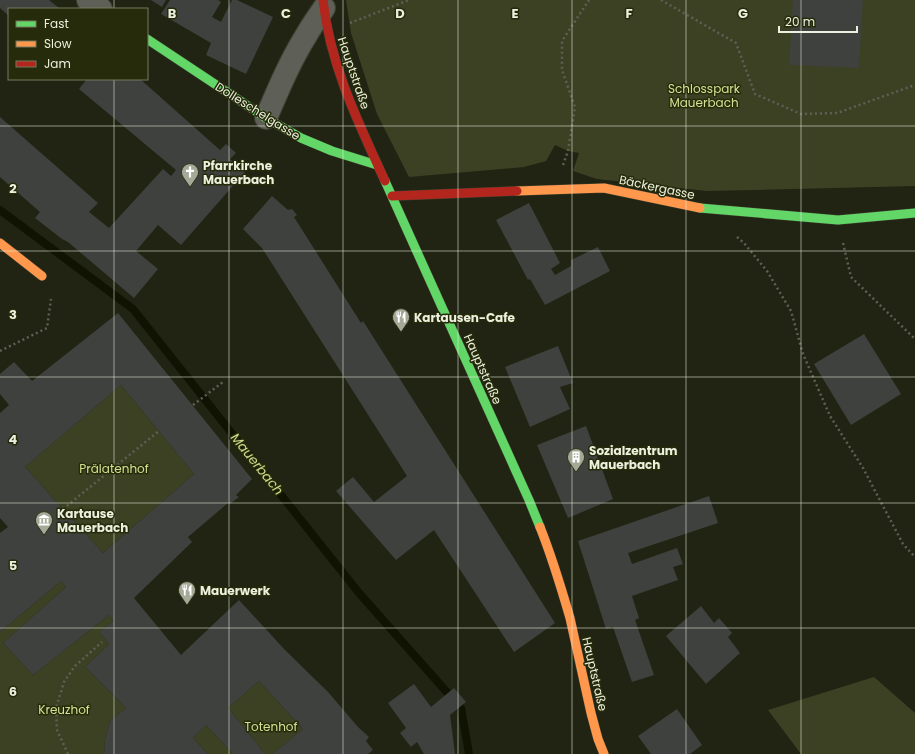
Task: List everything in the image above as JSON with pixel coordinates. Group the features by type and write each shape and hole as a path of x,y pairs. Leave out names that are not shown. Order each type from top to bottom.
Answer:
{"street":[{"path":"88,0 100,8"},
{"path":"266,118 282,80 323,4"},
{"name":"Hauptstraße","path":"323,4 327,32 340,76 360,128 392,196 544,536 569,617 588,701 604,754"},
{"name":"Dolleschelgasse","path":"148,40 266,118 301,138 332,151 377,165"},
{"name":"Bäckergasse","path":"392,196 604,188 703,209 838,220 915,213"},
{"path":"0,243 42,276"}],"path":[{"path":"327,32 409,0"},
{"path":"554,190 568,151 575,107 562,70 562,41 589,0"},
{"path":"661,0 736,43 755,94 801,114 837,113 915,85"},
{"path":"838,220 851,277 915,339"},
{"path":"732,234 744,243 767,271 791,312 803,354 830,416 863,468 903,544 915,556"},
{"path":"0,351 47,328 51,299 42,276"},
{"path":"193,405 223,382"},
{"path":"63,509 159,432"},
{"path":"68,754 57,730 56,708 64,682 76,666 102,642"}],"green space":[{"name":"Schlosspark Mauerbach","path":"346,0 915,0 915,186 707,191 597,179 573,171 579,153 568,151 555,145 546,161 524,167 409,177 377,114 351,33"},
{"name":"Prälatenhof","path":"121,385 194,474 103,553 25,467"},
{"name":"Kreuzhof","path":"61,581 66,587 3,643 33,675 109,615 113,621 99,632 109,644 85,667 126,708 110,721 105,739 104,754 0,754 0,632"},
{"path":"874,677 915,713 915,754 801,754 768,710"},
{"name":"Totenhof","path":"259,681 303,729 272,754 265,754 228,708"},
{"path":"206,725 233,754 208,754 193,738"}],"building":[{"path":"0,0 49,0 59,8 8,8 8,15 0,8"},
{"path":"151,0 166,0 162,7"},
{"path":"170,0 218,0 221,2 212,17 221,22 232,0 237,0 273,17 246,74 206,55 211,43 161,14"},
{"path":"793,0 863,0 859,68 789,65"},
{"path":"86,80 141,80 220,150 226,144 236,153 230,159 245,172 181,245 158,225 136,251 158,269 134,298 68,242 35,218 40,212 0,177 0,117 98,203 89,212 109,228 163,169 171,176 176,170 79,89"},
{"path":"272,196 288,210 292,209 297,215 294,217 361,323 363,321 555,623 514,652 434,530 396,560 336,491 353,477 374,502 407,476 262,248 243,229"},
{"path":"529,203 560,263 551,269 555,275 571,266 571,260 598,247 610,271 545,305 530,279 528,280 496,220"},
{"name":"Kartause Mauerbach","path":"118,313 252,479 236,495 239,497 230,504 228,503 188,537 192,542 134,598 181,655 239,600 285,650 328,692 358,727 369,737 366,741 373,750 368,754 272,754 303,729 259,681 228,708 265,754 233,754 206,725 193,738 208,754 104,754 105,739 110,721 126,708 85,667 109,644 99,632 113,621 109,615 33,675 3,643 66,587 61,581 0,632 0,533 8,527 0,518 0,413 9,405 0,394 0,374 14,362 32,381","holes":["121,385 194,474 103,553 25,467"]},
{"path":"864,334 901,394 851,425 814,364"},
{"path":"558,346 573,383 560,387 570,409 530,427 505,367"},
{"name":"Sozialzentrum Mauerbach","path":"586,426 613,499 568,518 537,445"},
{"path":"709,496 718,523 628,553 632,564 677,548 683,564 673,567 678,580 632,596 639,618 635,620 654,675 632,682 613,627 606,629 578,541"},
{"path":"701,606 714,623 719,618 732,633 728,637 740,653 706,684 666,636"},
{"path":"414,684 431,707 454,688 466,702 450,715 455,754 424,754 417,742 411,747 400,733 406,728 388,703"},
{"path":"677,709 702,745 690,754 651,754 638,736"}],"waterway":[{"name":"Mauerbach","path":"0,210 133,309 359,593 461,708 469,754"}],"traffic: fast":[{"path":"148,40 266,118 301,138 332,151 377,165"},
{"path":"385,181 540,527"},
{"path":"700,208 838,220 915,213"}],"traffic: slow":[{"path":"517,191 604,188 700,208"},
{"path":"0,243 42,276"},
{"path":"540,527 560,583 570,618 591,713 604,754"}],"traffic: jam":[{"path":"323,0 332,47 346,93 385,181"},
{"path":"392,196 517,191"}],"place":[{"name":"Pfarrkirche Mauerbach","path":"190,187"},
{"name":"Kartausen-Cafe","path":"401,332"},
{"name":"Sozialzentrum Mauerbach","path":"576,472"},
{"name":"Kartause Mauerbach","path":"44,535"},
{"name":"Mauerwerk","path":"187,605"}]}
